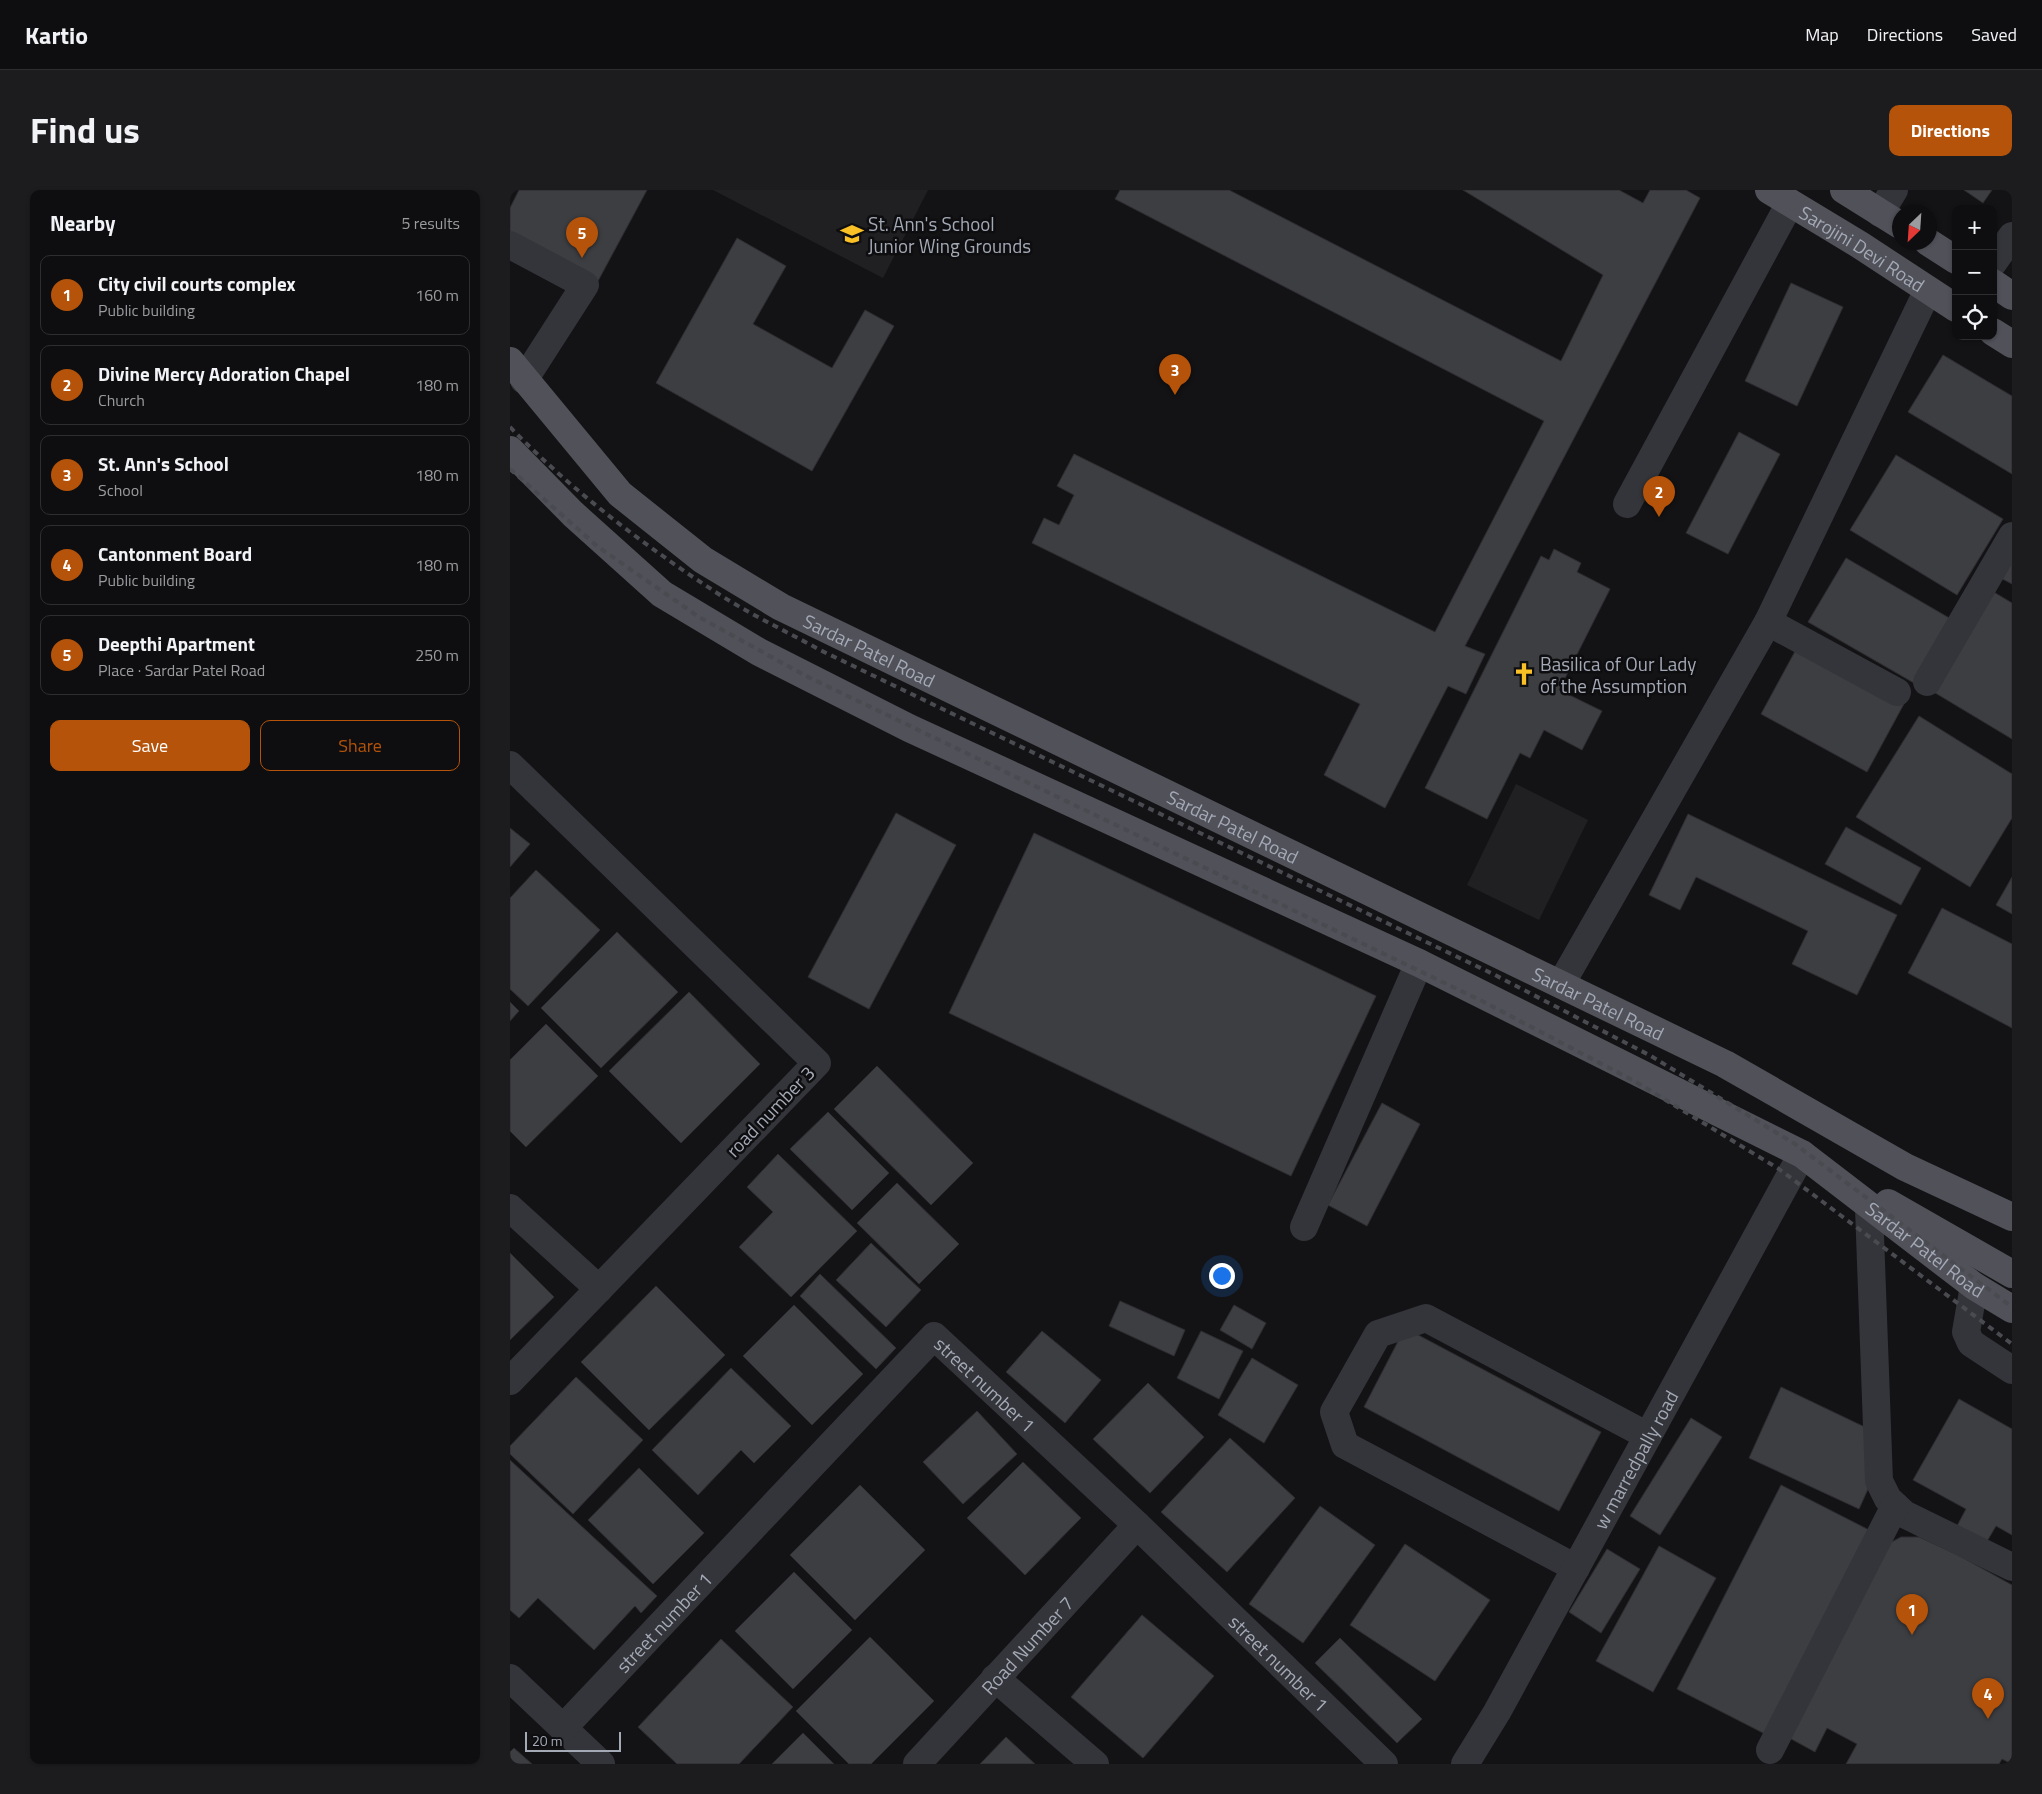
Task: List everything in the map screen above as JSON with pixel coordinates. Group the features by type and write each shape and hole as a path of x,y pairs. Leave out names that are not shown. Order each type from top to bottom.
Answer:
{"main road":[{"name":"Sarojini Devi Road","path":"1844,190 1890,219"},
{"name":"Sarojini Devi Road","path":"1780,196 1952,305"},
{"path":"1937,248 1952,257"},
{"path":"1997,286 2012,296"},
{"path":"1997,335 2012,344"},
{"name":"Sardar Patel Road","path":"517,370 620,494 703,560 781,607 1725,1064 1905,1167 2012,1217"},
{"name":"Sardar Patel Road","path":"510,450 573,514 662,594 759,652 909,728 1419,963 1802,1154 1869,1208 1974,1286 2012,1309"},
{"path":"1802,1154 2012,1274"},
{"path":"1905,1167 2012,1234"}],"street":[{"path":"1890,219 1894,190"},
{"path":"1626,504 1780,196"},
{"path":"1997,257 2012,236"},
{"path":"510,245 585,285 517,370"},
{"path":"1562,984 1768,622 1928,290"},
{"path":"1927,682 2012,536"},
{"path":"1768,622 1897,692"},
{"name":"road number 3","path":"510,765 818,1063 510,1381"},
{"path":"1304,1226 1419,963"},
{"name":"w marredpally road","path":"1465,1764 1498,1712 1802,1154"},
{"path":"510,1208 599,1290"},
{"path":"1869,1208 1878,1481 1888,1499 1904,1514 2012,1567"},
{"path":"1974,1286 1966,1332 1971,1343 2012,1370"},
{"path":"1576,1568 1345,1445 1334,1412 1378,1334 1426,1318 1648,1436"},
{"name":"street number 1","path":"563,1728 934,1336 1137,1525 1384,1764"},
{"path":"1770,1750 1895,1506"},
{"name":"Road Number 7","path":"917,1764 1137,1525"},
{"path":"510,1678 601,1764"},
{"path":"996,1678 1095,1764"}],"shaded area":[{"name":"St. Ann's School Junior Wing Grounds","path":"713,190 928,190 883,278"},
{"path":"1516,784 1588,820 1539,920 1467,885"}],"building":[{"path":"519,190 647,190 598,281 510,234 510,208"},
{"path":"1120,190 1229,190 1561,361 1603,275 1463,190 1619,190 1643,203 1650,190 1686,190 1700,198 1465,646 1485,654 1466,694 1448,686 1385,808 1324,775 1360,704 1032,543 1044,518 1059,525 1074,495 1057,486 1074,454 1435,632 1544,421 1115,199"},
{"path":"1964,190 1992,190 1983,203"},
{"path":"737,238 786,266 753,324 832,368 865,310 894,326 812,471 656,383"},
{"path":"1791,283 1843,307 1797,406 1745,381"},
{"path":"1943,355 2012,396 2012,474 1908,412"},
{"path":"1739,432 1780,454 1728,554 1686,533"},
{"path":"1896,455 2003,519 1957,595 1850,530"},
{"path":"2012,541 2012,584 1993,574"},
{"name":"Basilica of Our Lady of the Assumption","path":"1554,549 1581,563 1577,572 1610,589 1559,690 1602,711 1582,750 1544,730 1530,758 1520,753 1487,819 1425,788 1541,556 1549,560"},
{"path":"1846,558 1951,619 1914,683 1808,622"},
{"path":"1992,591 2012,603 2012,739 1932,691"},
{"path":"1799,644 1905,702 1867,772 1761,714"},
{"path":"1919,716 2012,774 2012,818 1970,887 1856,817"},
{"path":"896,813 956,845 869,1009 808,977"},
{"path":"1688,814 1897,915 1857,995 1792,964 1808,931 1696,877 1680,910 1649,895"},
{"path":"1846,827 1921,868 1901,905 1825,864"},
{"path":"510,828 530,844 510,867"},
{"path":"1034,833 1376,996 1291,1176 949,1013"},
{"path":"536,870 600,930 528,1006 510,989 510,898"},
{"path":"2012,877 2012,914 1996,905"},
{"path":"1942,908 2012,944 2012,1028 1908,973"},
{"path":"617,932 678,992 601,1068 541,1008"},
{"path":"689,992 760,1064 681,1143 609,1071"},
{"path":"510,1002 519,1011 510,1021"},
{"path":"546,1024 598,1076 526,1147 510,1131 510,1060"},
{"path":"877,1066 973,1163 931,1205 834,1109"},
{"path":"1382,1103 1420,1124 1367,1226 1328,1205"},
{"path":"828,1112 889,1173 852,1210 790,1149"},
{"path":"778,1154 857,1231 791,1297 739,1247 773,1212 747,1187"},
{"path":"897,1183 959,1244 919,1284 857,1223"},
{"path":"871,1243 921,1290 886,1327 836,1280"},
{"path":"510,1253 554,1297 510,1340"},
{"path":"820,1274 896,1348 876,1369 800,1296"},
{"path":"656,1286 725,1355 649,1430 581,1362"},
{"path":"1120,1301 1185,1330 1174,1356 1109,1326"},
{"path":"794,1305 863,1374 812,1425 743,1356"},
{"path":"1234,1305 1266,1323 1252,1349 1220,1330"},
{"path":"1405,1328 1601,1432 1559,1511 1364,1407"},
{"path":"1042,1331 1101,1380 1065,1423 1006,1372"},
{"path":"1201,1331 1243,1351 1219,1399 1177,1378"},
{"path":"1252,1358 1298,1385 1264,1443 1218,1415"},
{"path":"731,1368 791,1426 754,1463 741,1450 698,1495 652,1450"},
{"path":"576,1377 643,1440 573,1514 510,1454 510,1446"},
{"path":"1148,1383 1204,1437 1150,1493 1093,1439"},
{"path":"1781,1387 1873,1431 1877,1469 1859,1509 1749,1458"},
{"path":"1959,1399 2012,1429 2012,1535 1996,1526 1986,1543 1957,1526 1966,1509 1913,1480"},
{"path":"977,1411 1017,1454 963,1504 923,1462"},
{"path":"1691,1418 1722,1437 1660,1535 1630,1516"},
{"path":"1230,1438 1295,1498 1227,1572 1161,1512"},
{"path":"510,1460 657,1596 641,1613 635,1606 594,1650 538,1598 519,1618 510,1610"},
{"path":"1023,1462 1081,1518 1025,1575 967,1518"},
{"path":"639,1468 704,1533 653,1584 588,1520"},
{"path":"860,1485 925,1550 855,1620 790,1555"},
{"path":"1781,1485 1873,1532 1769,1736 1677,1689"},
{"path":"1320,1506 1375,1545 1303,1643 1249,1604"},
{"path":"1901,1537 1919,1537 1958,1555 2012,1585 2012,1764 2002,1759 1999,1764 1846,1764 1857,1744 1827,1728 1815,1752 1784,1735 1882,1547"},
{"path":"1405,1544 1490,1600 1435,1681 1350,1625"},
{"path":"1659,1546 1716,1578 1653,1692 1596,1661"},
{"path":"1607,1549 1640,1569 1601,1633 1569,1612"},
{"path":"794,1572 852,1630 793,1689 735,1631"},
{"path":"1142,1615 1214,1676 1143,1758 1071,1697"},
{"path":"870,1637 934,1701 871,1764 849,1764 796,1711"},
{"path":"1340,1638 1422,1719 1397,1743 1315,1663"},
{"path":"721,1639 793,1707 739,1764 677,1764 638,1727"},
{"path":"803,1733 834,1764 772,1764"},
{"path":"1006,1737 1035,1764 980,1764"},
{"path":"514,1748 532,1764 510,1764 510,1752"}],"railway":[{"path":"510,427 582,494 633,535 739,607 820,650 1495,975 1651,1056 1795,1144 2012,1307"},
{"path":"510,469 597,546 699,617 806,676 1482,1001 1636,1082 1779,1169 2012,1344"}],"place":[{"name":"St. Ann's School Junior Wing Grounds","path":"852,234"},
{"name":"Deepthi Apartment","path":"582,258"},
{"name":"St. Ann's School","path":"1175,395"},
{"name":"Divine Mercy Adoration Chapel","path":"1659,517"},
{"name":"Basilica of Our Lady of the Assumption","path":"1524,674"},
{"name":"City civil courts complex","path":"1912,1635"},
{"name":"Cantonment Board","path":"1988,1719"}]}
